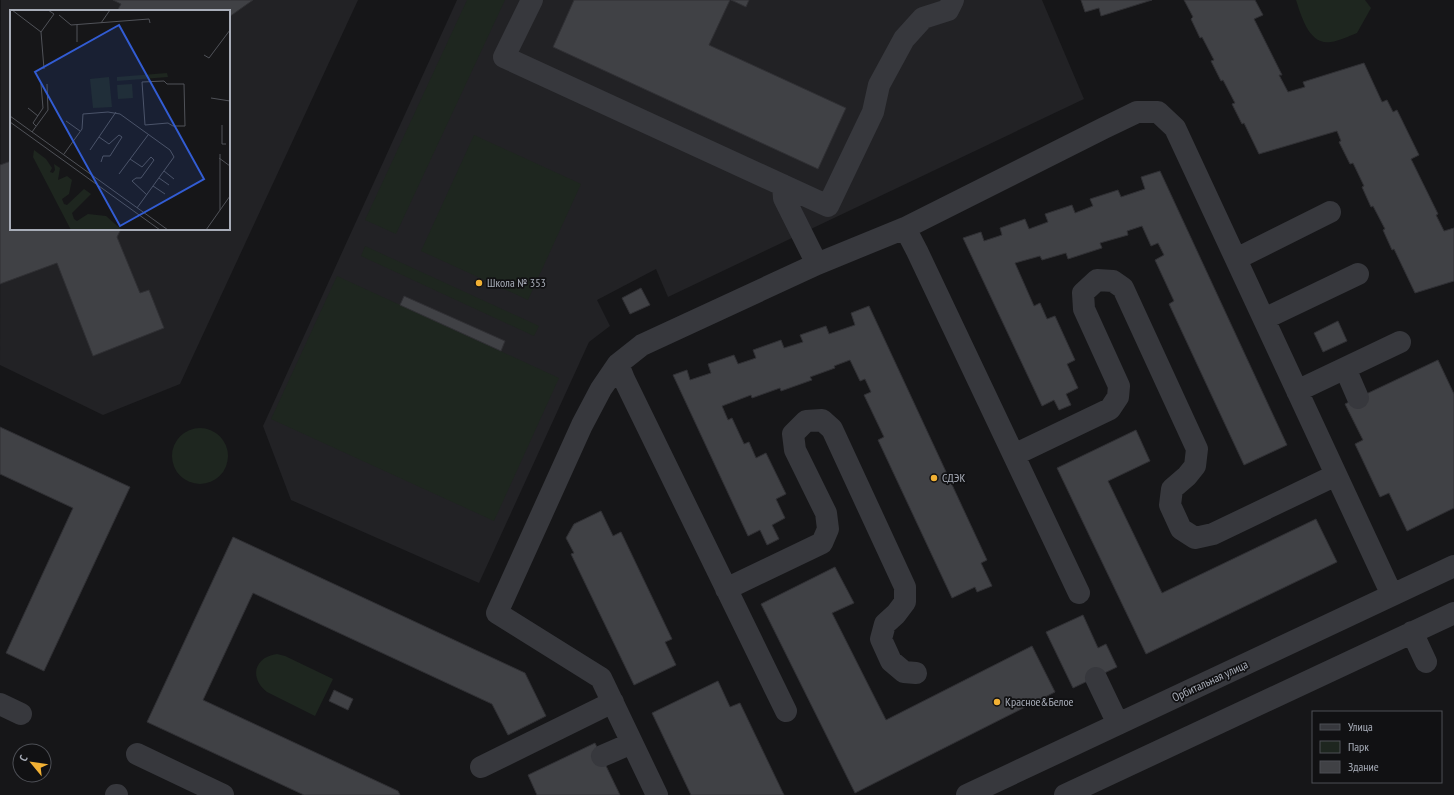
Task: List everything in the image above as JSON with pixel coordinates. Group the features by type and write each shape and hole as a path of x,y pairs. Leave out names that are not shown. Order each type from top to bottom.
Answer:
{"street":[{"path":"532,0 504,57 828,206 873,112 879,85 904,39 923,18 948,10 953,0"},
{"path":"657,795 601,678 497,613 582,425 601,389 618,364 642,345 817,264 905,228 1137,112 1158,112 1175,128 1392,595"},
{"path":"783,185 784,198 817,264"},
{"path":"1236,259 1330,212"},
{"path":"905,228 1079,593"},
{"path":"1264,319 1358,274"},
{"path":"1014,455 1110,409 1118,397 1119,386 1084,309 1084,293 1097,280 1113,281 1123,288 1197,450 1195,466 1187,476 1172,489 1170,505 1181,529 1195,538 1213,534 1336,475"},
{"path":"1297,391 1400,342"},
{"path":"618,364 624,380 786,711"},
{"path":"1345,368 1358,398"},
{"path":"726,589 822,543 828,529 826,513 795,450 793,434 806,421 822,420 832,429 905,587 905,602 896,614 885,624 881,639 891,661 904,672 916,673"},
{"name":"Орбитальная улица","path":"966,795 1454,566"},
{"path":"1065,795 1454,613"},
{"path":"1412,632 1426,662"},
{"path":"1096,678 1118,724"},
{"path":"481,767 613,702"},
{"path":"0,704 21,714"},
{"path":"602,756 632,743"},
{"path":"137,754 223,795"}],"shaded area":[{"path":"1,0 358,0 180,384 103,415 0,365"},
{"name":"Школа № 353","path":"457,0 1042,0 1084,99 668,297 656,269 597,300 610,326 589,342 479,583 291,500 263,426"}],"green space":[{"path":"467,0 505,0 396,234 365,220"},
{"path":"1296,0 1365,0 1371,8 1357,33 1337,41 1323,42 1317,39 1307,28"},
{"path":"474,135 581,184 528,300 421,251"},
{"path":"365,246 539,326 534,336 361,256"},
{"path":"337,276 559,378 494,521 271,419"},
{"path":"200,428 211,430 220,436 226,445 228,456 226,467 220,476 211,482 200,484 189,482 180,476 174,467 172,456 174,445 180,436 189,430"},
{"path":"277,654 285,656 333,679 315,716 267,692 261,686 256,675 259,664 263,659"}],"building":[{"path":"113,0 253,0 230,16 230,10 118,10 121,4"},
{"path":"574,0 730,0 709,45 846,108 818,169 553,47"},
{"path":"731,0 749,0 746,7"},
{"path":"1081,0 1152,0 1101,16 1099,8 1085,12"},
{"path":"1184,0 1255,0 1263,15 1254,19 1282,75 1279,75 1288,92 1305,87 1303,82 1364,63 1382,102 1387,100 1393,112 1397,110 1419,155 1411,159 1438,214 1436,215 1444,231 1454,228 1454,281 1415,293 1394,249 1392,250 1383,230 1385,229 1373,206 1371,207 1362,187 1364,186 1353,163 1350,164 1339,142 1341,141 1337,131 1259,154 1244,123 1242,124 1232,104 1235,103 1223,80 1221,81 1211,61 1214,60 1202,37 1200,38 1191,19 1193,17"},
{"path":"10,161 10,230 120,230 117,237 140,293 149,290 164,328 93,356 57,263 0,284 0,165"},
{"path":"1160,171 1287,445 1244,465 1169,304 1174,301 1155,260 1164,255 1158,243 1151,246 1142,226 1127,231 1128,235 1100,243 1102,248 1068,259 1066,253 1042,260 1040,256 1015,263 1034,306 1040,303 1047,319 1055,316 1075,360 1067,364 1078,388 1066,394 1071,405 1059,410 1054,400 1042,406 963,238 981,232 984,241 1002,235 1000,228 1025,219 1029,229 1048,222 1045,214 1072,205 1075,213 1093,206 1090,199 1118,190 1121,197 1145,189 1141,177"},
{"path":"641,288 650,305 630,314 622,298"},
{"path":"404,296 505,341 501,351 400,305"},
{"path":"869,306 987,560 981,563 992,586 977,592 975,587 952,598 878,440 884,437 864,395 871,392 865,379 860,381 850,360 834,366 835,368 810,377 812,380 781,391 780,388 752,398 751,395 722,406 728,420 732,418 744,444 749,442 756,458 766,453 786,494 776,499 785,518 772,525 779,539 767,545 760,530 748,536 673,375 687,370 690,380 711,373 708,364 734,355 738,364 756,358 753,350 781,340 784,348 803,342 800,335 826,326 829,334 855,325 851,313"},
{"path":"1338,321 1347,341 1323,352 1314,333"},
{"path":"1438,360 1454,394 1454,508 1407,531 1389,493 1380,497 1355,444 1363,440 1345,404"},
{"path":"0,427 130,487 44,671 6,653 73,508 0,474"},
{"path":"1136,430 1150,461 1108,481 1162,593 1316,519 1337,562 1146,654 1057,468"},
{"path":"601,511 613,536 621,532 672,639 665,642 676,665 634,685 571,554 574,553 566,538 574,524"},
{"path":"233,537 525,673 546,716 508,735 492,704 253,593 203,700 398,791 400,795 304,795 147,722"},
{"path":"835,567 854,603 832,613 886,720 1032,646 1055,692 855,793 761,604"},
{"path":"1083,615 1098,648 1106,644 1117,667 1073,688 1046,632"},
{"path":"718,681 730,707 740,703 784,795 691,795 652,713"},
{"path":"334,690 353,699 348,710 329,701"},
{"path":"595,743 620,795 537,795 528,775"}],"place":[{"name":"Школа № 353","path":"479,283"},
{"name":"СДЭК","path":"934,478"},
{"name":"Красное&Белое","path":"997,702"}]}
